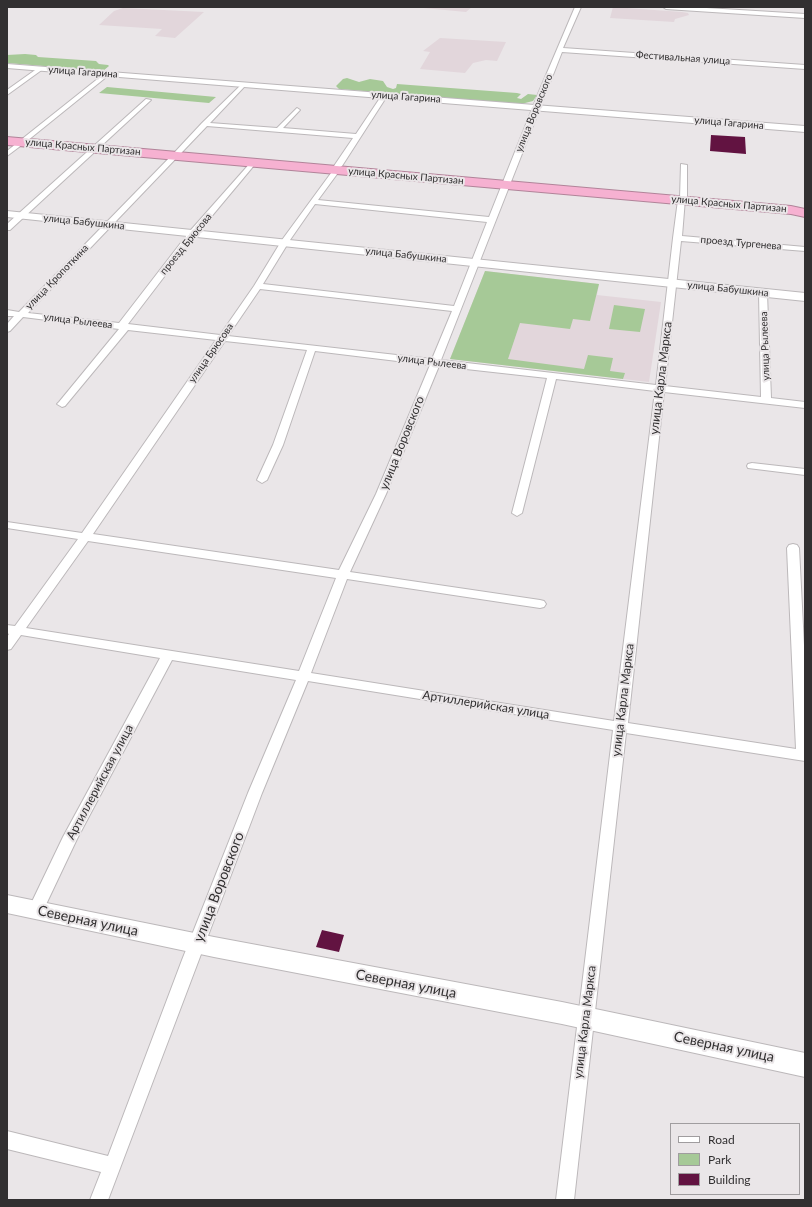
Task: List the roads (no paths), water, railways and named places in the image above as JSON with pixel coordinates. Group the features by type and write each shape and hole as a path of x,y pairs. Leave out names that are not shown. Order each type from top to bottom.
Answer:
{"highway":[{"name":"улица Красных Партизан","path":"7,139 506,183 805,207"},
{"name":"улица Красных Партизан","path":"176,154 254,162 337,168"},
{"name":"улица Красных Партизан","path":"683,198 791,210 805,213"}],"street":[{"name":"улица Воровского","path":"99,1200 255,793 343,575 381,494 436,362 506,183 578,7"},
{"path":"666,7 805,16"},
{"name":"Фестивальная улица","path":"561,50 805,67"},
{"name":"улица Гагарина","path":"7,66 805,129"},
{"path":"7,93 40,69"},
{"path":"7,154 107,74"},
{"name":"улица Кропоткина","path":"7,329 243,84"},
{"name":"улица Брюсова","path":"7,646 12,630 85,537 258,286 284,242 337,168 384,96"},
{"path":"7,228 148,100"},
{"path":"278,130 297,110"},
{"path":"204,124 357,136"},
{"name":"проезд Брюсова","path":"126,326 122,325 193,233 254,162"},
{"name":"улица Карла Маркса","path":"565,1200 683,198 683,165"},
{"path":"313,202 492,220"},
{"name":"улица Бабушкина","path":"7,214 805,297"},
{"name":"проезд Тургенева","path":"678,238 805,249"},
{"path":"258,286 457,309"},
{"name":"улица Рылеева","path":"763,293 766,400"},
{"name":"улица Рылеева","path":"7,313 805,405"},
{"name":"улица Рылеева","path":"62,404 126,326"},
{"path":"262,480 278,445 312,348"},
{"path":"516,513 552,375"},
{"path":"752,466 805,472"},
{"path":"7,525 540,604"},
{"name":"Артиллерийская улица","path":"12,630 804,756 793,548"},
{"name":"Артиллерийская улица","path":"36,910 74,830 168,655"},
{"name":"Северная улица","path":"7,904 197,944 586,1018 805,1065"},
{"path":"7,1140 113,1166"}]}
